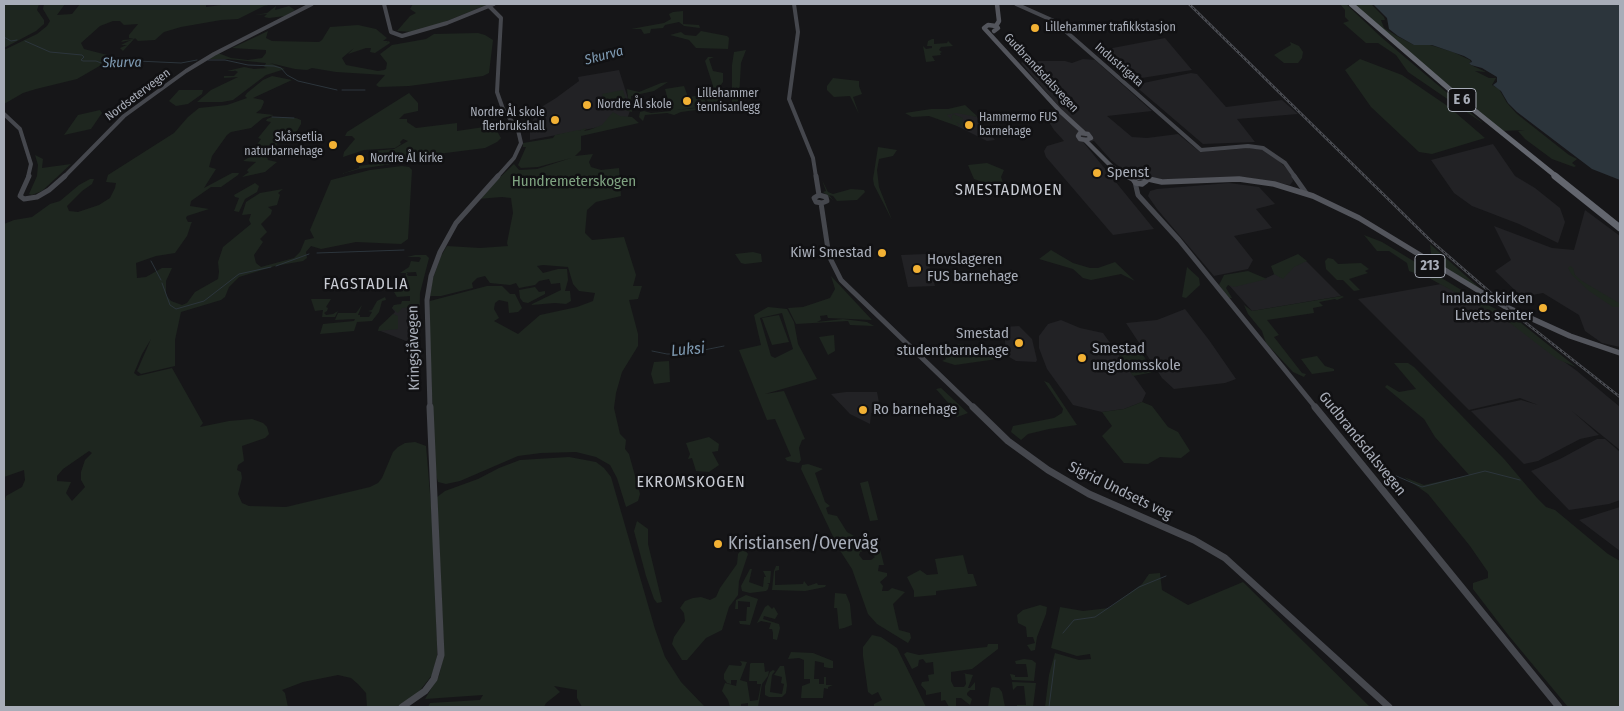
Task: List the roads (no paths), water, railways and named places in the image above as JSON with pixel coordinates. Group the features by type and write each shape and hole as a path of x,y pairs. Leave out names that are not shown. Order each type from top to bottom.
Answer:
{"highway":[{"name":"E 6","path":"1351,4 1469,106 1620,230"}],"main road":[{"path":"994,26 998,29 991,31 984,27 994,26 999,21 998,4"},
{"name":"Gudbrandsdalsvegen","path":"991,31 993,38 1081,134 1091,136 1088,140 1117,171 1135,179"},
{"name":"213","path":"1135,179 1163,184 1239,180 1297,187 1305,194"},
{"name":"213","path":"1239,180 1305,194 1359,218 1504,306 1570,336 1620,354"}],"street":[{"name":"Nordsetervegen","path":"4,114 20,129 31,164 29,175 20,196 24,199 37,197 49,190 124,116 192,68 222,49 258,33 312,4"},
{"path":"384,4 391,32 394,35 402,36 447,23 494,4"},
{"path":"794,4 798,32 789,99 813,158 819,195"},
{"name":"Industrigata","path":"1017,4 1048,18 1067,32 1201,150 1248,146 1264,148 1277,156 1297,187"},
{"name":"Kringsjåvegen","path":"402,707 425,691 434,679 441,655 426,345 427,300 431,276 437,258 456,223 514,158 521,142 518,130 503,109 498,92 502,22 500,15 489,6"},
{"path":"483,9 495,12"},
{"name":"Gudbrandsdalsvegen","path":"1135,179 1137,192 1142,199 1179,240 1559,707"},
{"path":"1142,199 1140,190 1144,181"},
{"path":"1297,187 1305,194"},
{"path":"819,195 827,198 826,202 821,204 814,200 819,195"},
{"name":"Sigrid Undsets veg","path":"821,204 829,256 841,280 1004,438 1048,470 1088,494 1194,540 1225,558 1389,707"}],"waterway":[{"name":"Skurva","path":"4,37 11,41 17,40"},
{"name":"Skurva","path":"25,41 50,52 82,55 84,57 81,60 83,61 96,61 104,64 137,61 181,63 197,60"},
{"name":"Skurva","path":"208,60 225,60 248,65 274,66 281,68 287,75 298,81 337,90"},
{"name":"Skurva","path":"342,90 365,90"},
{"path":"272,117 294,118"},
{"path":"317,253 404,250"},
{"path":"276,266 309,254"},
{"path":"151,261 161,280"},
{"path":"162,283 170,305 176,309 204,301 239,274 271,267"},
{"name":"Luksi","path":"652,351 667,354 684,354 724,346"},
{"path":"1367,460 1394,475 1422,487 1485,471 1520,480"},
{"path":"1063,633 1074,620 1095,617 1139,587 1166,576"},
{"path":"1049,707 1055,660"}],"railway":[{"path":"1189,4 1430,240 1521,319 1620,397"}],"place":[{"name":"Lillehammer trafikkstasjon","path":"1035,28"},
{"name":"Lillehammer tennisanlegg","path":"687,101"},
{"name":"Nordre Ål skole","path":"587,105"},
{"name":"Nordre Ål skole flerbrukshall","path":"555,120"},
{"name":"Hammermo FUS barnehage","path":"969,125"},
{"name":"Skårsetlia naturbarnehage","path":"333,145"},
{"name":"Nordre Ål kirke","path":"360,159"},
{"name":"Spenst","path":"1097,173"},
{"name":"Kiwi Smestad","path":"882,253"},
{"name":"Hovslageren FUS barnehage","path":"917,269"},
{"name":"Innlandskirken Livets senter","path":"1543,308"},
{"name":"Smestad studentbarnehage","path":"1019,343"},
{"name":"Smestad ungdomsskole","path":"1082,358"},
{"name":"Ro barnehage","path":"863,410"},
{"name":"Kristiansen/Overvåg","path":"718,544"}],"district":[{"name":"SMESTADMOEN","path":"1009,191"},
{"name":"FAGSTADLIA","path":"366,285"},
{"name":"EKROMSKOGEN","path":"691,483"}],"park label":[{"name":"Hundremeterskogen","path":"574,182"}]}
